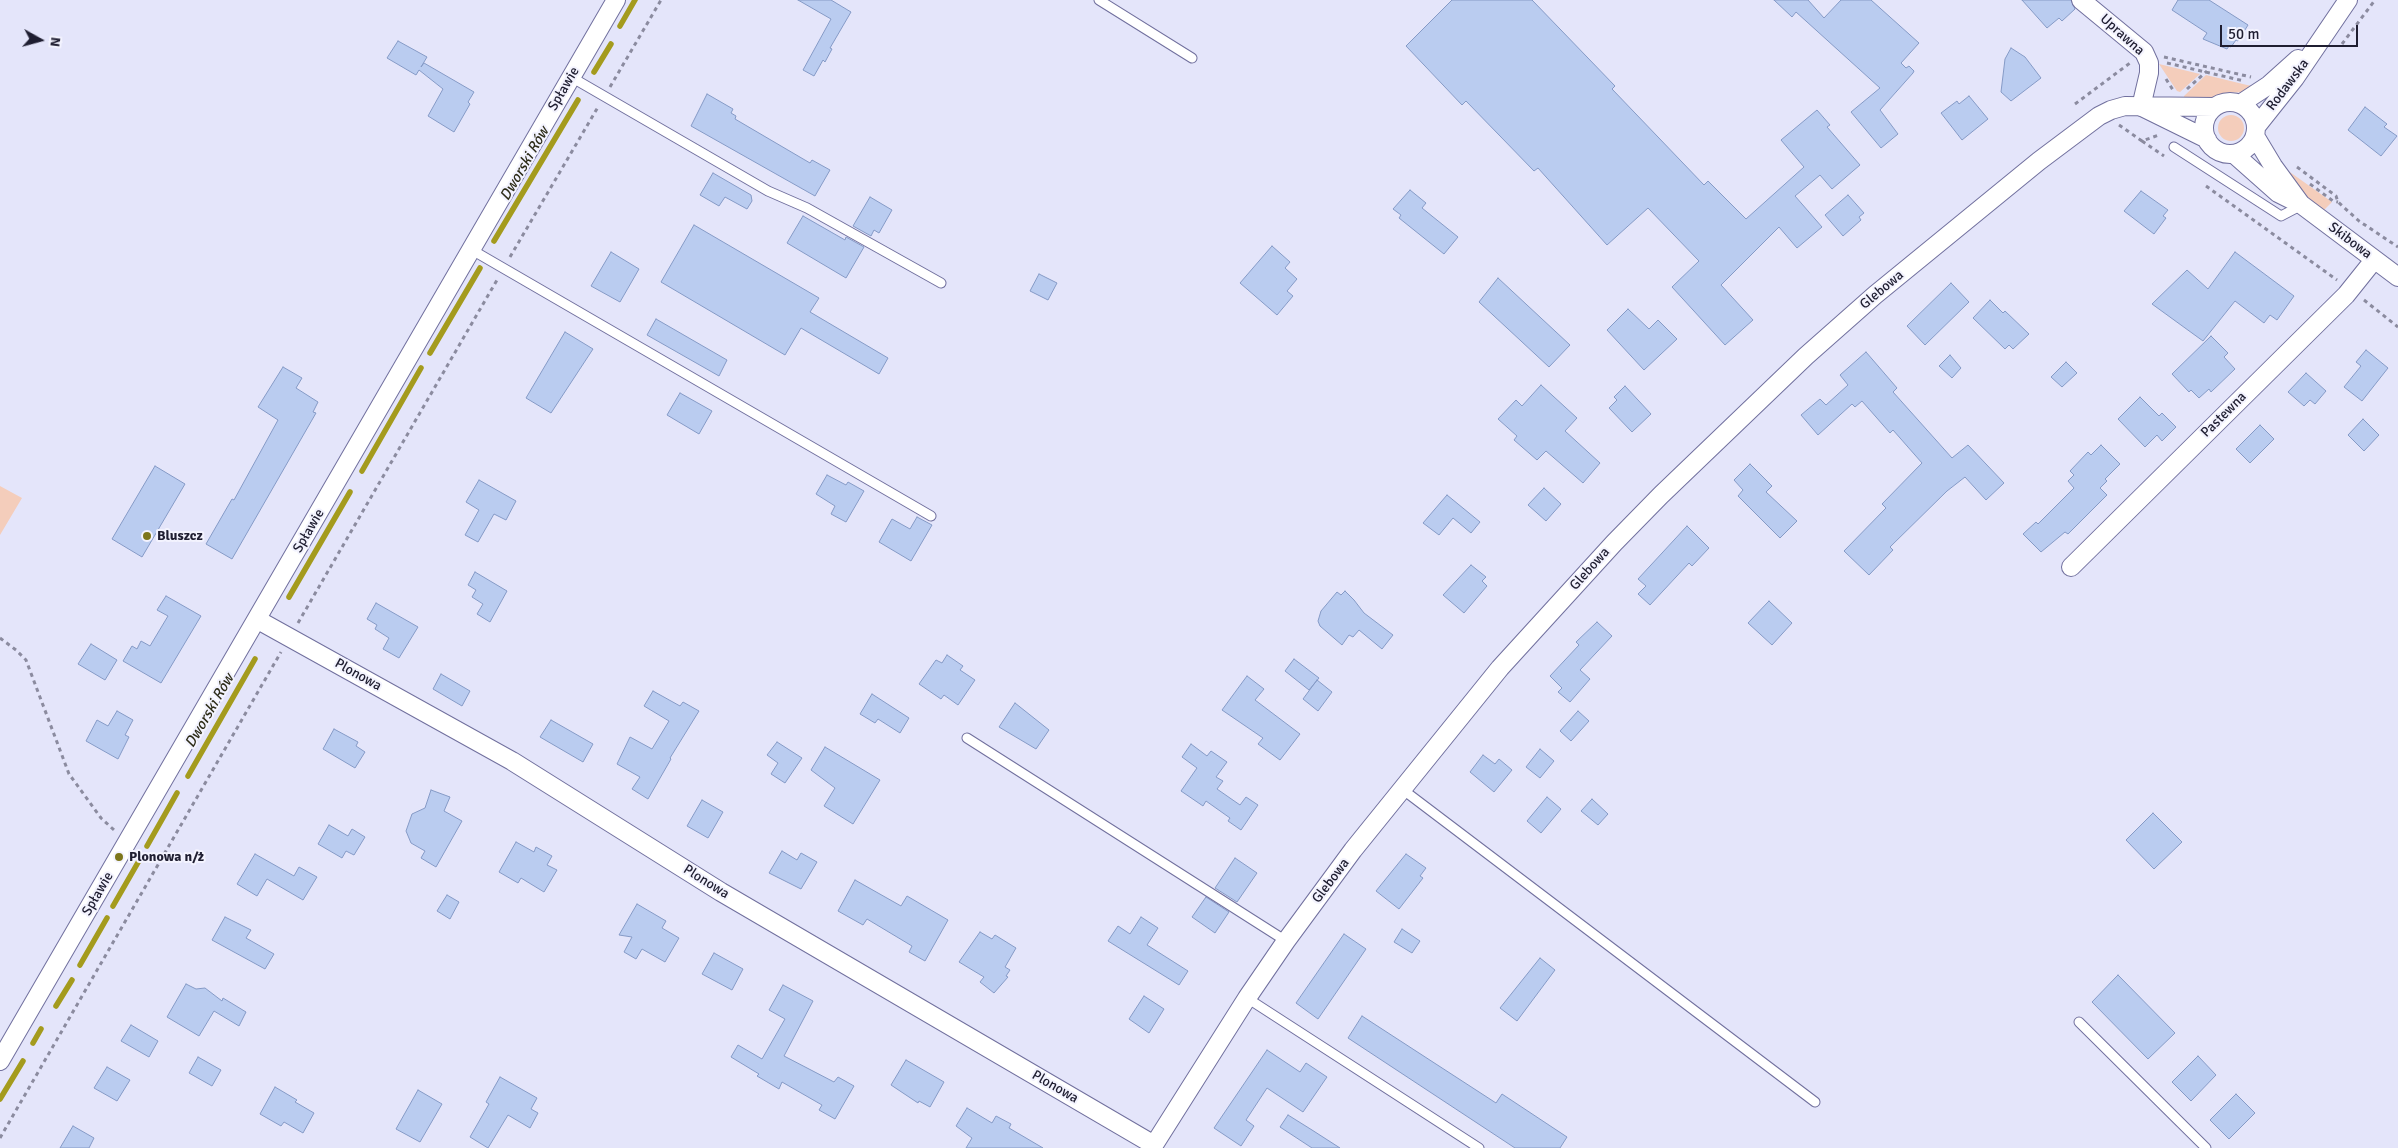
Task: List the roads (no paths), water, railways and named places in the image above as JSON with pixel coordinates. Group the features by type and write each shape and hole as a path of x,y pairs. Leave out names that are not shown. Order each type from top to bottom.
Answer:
{"street":[{"name":"Spławie","path":"0,1061 258,620 616,0"},
{"name":"Uprawna","path":"2082,0 2144,52 2149,63 2149,73 2141,107"},
{"name":"Rodawska","path":"2255,132 2295,78 2348,0"},
{"name":"Rodawska","path":"2240,104 2287,72 2336,18"},
{"path":"2222,103 2240,104 2251,113 2255,132 2247,148 2234,154 2218,151 2207,139 2204,122 2214,107 2222,103"},
{"name":"Glebowa","path":"1153,1146 1286,941 1402,789 1500,668 1614,543 1806,356 1883,289 2040,160 2083,128 2111,110 2125,106 2214,107"},
{"name":"Glebowa","path":"2141,107 2207,139"},
{"name":"Skibowa","path":"2255,132 2273,166 2302,205"},
{"name":"Skibowa","path":"2234,154 2278,193 2302,205 2398,277"},
{"name":"Pastewna","path":"2071,567 2350,290 2374,260"},
{"name":"Plonowa","path":"258,620 512,761 721,892 1153,1146"}],"lane":[{"path":"1098,0 1192,58"},
{"path":"571,77 768,191 806,208 941,283"},
{"path":"2174,147 2281,216 2302,205"},
{"path":"472,250 931,516"},
{"path":"967,738 1286,941"},
{"path":"1402,789 1814,1102"},
{"path":"1248,998 1479,1148"},
{"path":"2079,1022 2206,1148"}],"waterway":[{"name":"Dworski Rów","path":"620,26 635,0"},
{"name":"Dworski Rów","path":"594,72 611,44"},
{"name":"Dworski Rów","path":"494,241 578,100"},
{"name":"Dworski Rów","path":"430,353 480,268"},
{"name":"Dworski Rów","path":"362,471 421,368"},
{"name":"Dworski Rów","path":"289,597 350,492"},
{"name":"Dworski Rów","path":"188,776 255,659"},
{"name":"Dworski Rów","path":"147,846 177,793"},
{"name":"Dworski Rów","path":"113,906 140,859"},
{"name":"Dworski Rów","path":"80,965 107,918"},
{"name":"Dworski Rów","path":"56,1006 72,980"},
{"name":"Dworski Rów","path":"33,1043 41,1029"},
{"name":"Dworski Rów","path":"0,1099 23,1061"}],"place":[{"name":"Bluszcz","path":"147,536"},
{"name":"Plonowa n/ż","path":"119,857"}]}
